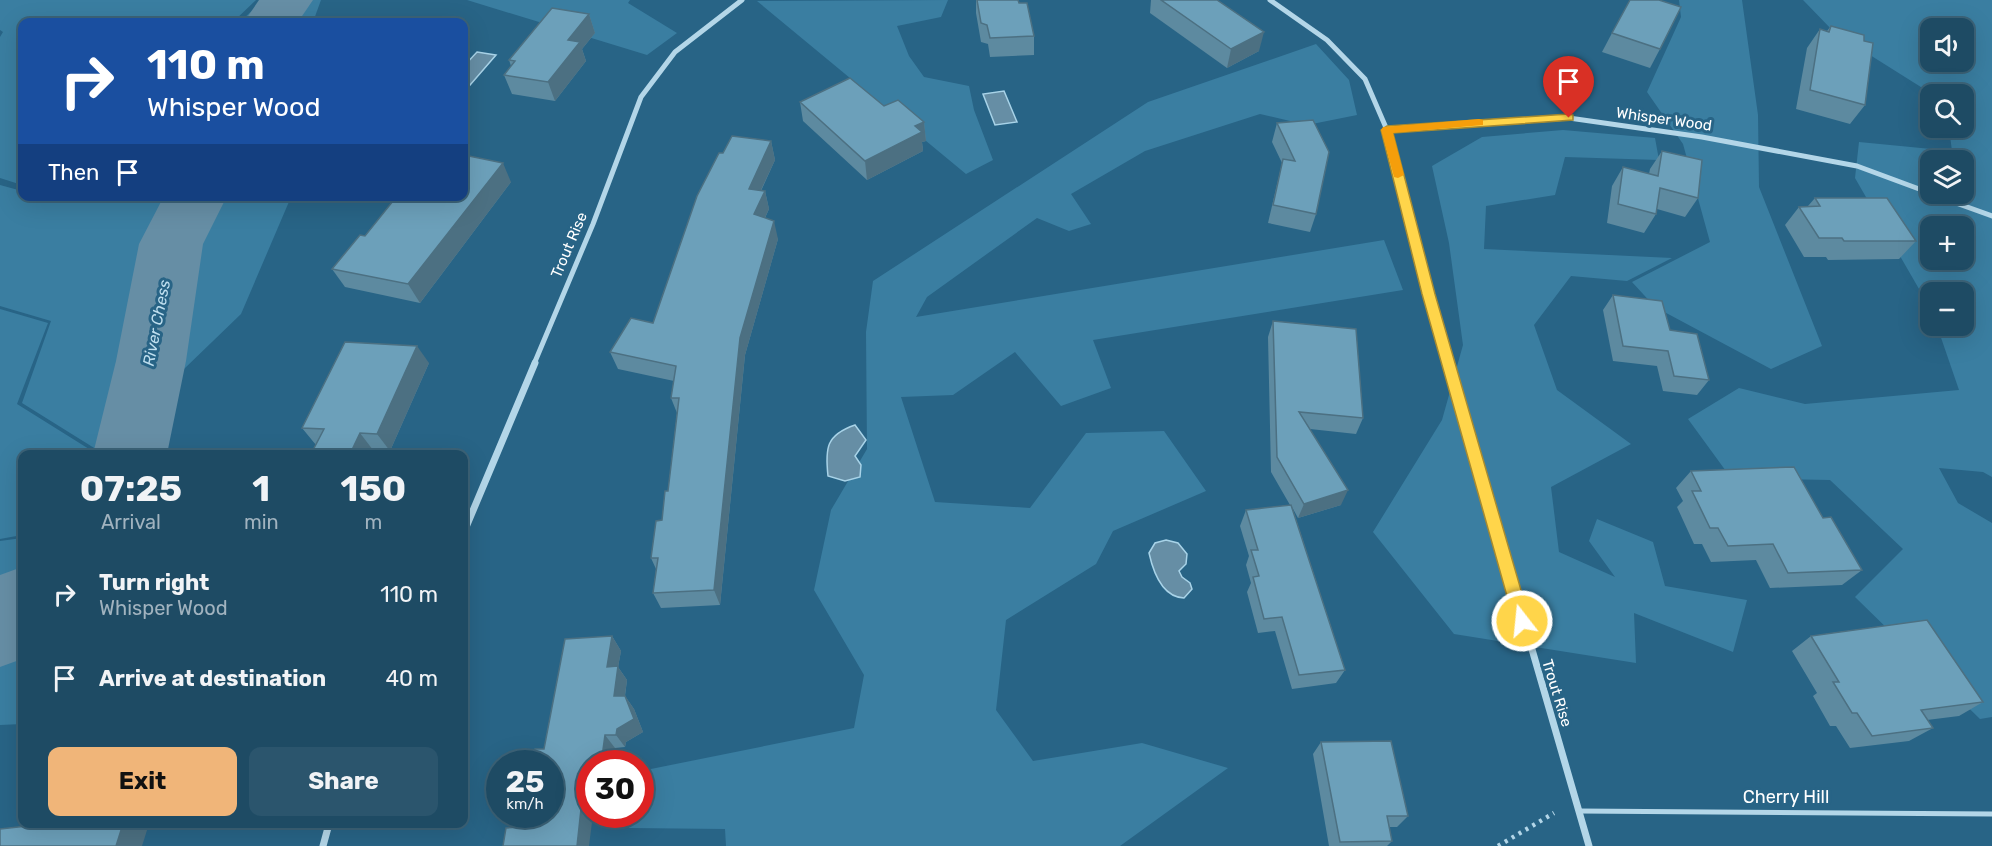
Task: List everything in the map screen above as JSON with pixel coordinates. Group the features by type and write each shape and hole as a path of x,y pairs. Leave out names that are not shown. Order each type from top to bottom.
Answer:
{"street":[{"name":"Trout Rise","path":"468,522 593,224 641,97 675,52 742,0"},
{"name":"Trout Rise","path":"1270,0 1327,40 1365,78 1387,130 1441,339 1588,846"},
{"name":"Whisper Wood","path":"1387,130 1569,118 1702,137 1857,166 1920,189"},
{"name":"Whisper Wood","path":"1960,204 1992,216"},
{"path":"323,846 328,828"}],"lane":[{"name":"Cherry Hill","path":"1579,811 1992,814"}],"path":[{"path":"1498,846 1576,800"}],"shaded area":[{"path":"0,0 256,0 237,18 18,18 18,184 0,178 0,37 3,32 0,30"},
{"path":"263,0 321,0 314,18 244,18"},
{"path":"467,0 630,0 628,3 677,33 647,55"},
{"path":"948,0 941,17 897,26 909,56 924,77 969,86 974,110 993,160 966,174 757,1"},
{"path":"1679,0 1742,0 1758,115 1759,187 1822,346 1771,369 1655,307 1632,282 1710,242 1683,144 1647,92 1681,17"},
{"path":"1803,0 1992,0 1992,477 1983,472 1939,468 1958,503 1992,523 1992,717 1980,719 1855,597 1903,549 1830,480 1731,478 1688,419 1739,388 1805,404 1959,390 1940,336 1974,336 1974,282 1920,282 1920,291 1855,178 1859,142 1942,150 1920,150 1920,204 1974,204 1974,150 1952,150 1950,138 1974,138 1974,84 1920,84 1920,86 1835,33"},
{"path":"1316,44 1349,80 1357,115 1307,125 1260,114 1145,151 1071,194 1091,224 1069,231 1037,218 927,297 916,317 1384,240 1403,290 1093,340 1111,388 1061,406 1015,352 953,395 901,397 935,502 1030,508 1086,433 1164,431 1206,491 1113,531 1096,564 1006,620 996,710 1033,761 1142,743 1228,768 1120,846 726,846 725,829 629,828 654,828 654,768 854,728 864,675 814,590 831,510 867,449 866,332 873,281 1148,102"},
{"path":"477,52 496,55 468,87 468,62"},
{"path":"1004,91 1017,122 995,125 983,94"},
{"path":"1563,130 1655,138 1659,160 1565,157 1555,195 1486,206 1484,249 1672,258 1627,281 1571,276 1534,325 1557,390 1631,444 1551,487 1559,552 1615,577 1589,541 1597,519 1653,542 1665,586 1747,600 1733,652 1634,613 1636,663 1454,634 1373,532 1442,420 1463,345 1449,243 1432,166 1482,137"},
{"path":"0,185 18,190 18,201 289,201 241,314 100,450 22,403 51,321 0,306"},
{"path":"0,309 48,323 17,404 91,450 18,450 18,536 0,539"},
{"path":"855,425 866,440 855,456 861,465 860,477 845,481 828,476 828,450 833,438"},
{"path":"18,539 18,724 0,725 0,541"},
{"path":"1166,540 1178,543 1187,554 1186,564 1179,571 1182,577 1190,583 1192,589 1184,598 1176,597 1164,588 1151,560 1149,553 1155,543"}],"building":[{"path":"977,0 1018,0 1019,3 1027,3 1034,36 990,38 987,25 981,23"},
{"path":"1161,0 1217,0 1264,32 1231,49"},
{"path":"1630,0 1659,0 1681,7 1660,49 1612,33"},
{"path":"552,8 589,14 568,40 580,42 548,82 504,75 515,61 509,60"},
{"path":"1831,26 1864,35 1864,41 1873,43 1865,105 1810,90 1820,29 1829,32"},
{"path":"850,78 884,106 898,100 924,122 915,126 922,132 865,161 800,102"},
{"path":"1313,120 1329,152 1316,214 1273,205 1283,159 1295,161 1277,123"},
{"path":"732,136 771,141 749,189 765,191 754,214 774,221 740,338 714,590 653,593 658,558 651,558 656,521 662,520 665,491 668,491 679,398 671,398 676,366 610,352 631,318 653,323 697,196 719,153 723,153"},
{"path":"1662,151 1702,160 1698,198 1660,188 1656,214 1618,204 1623,167 1658,176"},
{"path":"468,156 503,163 408,284 332,269 360,235 365,236 393,201 468,201"},
{"path":"1815,198 1887,198 1916,241 1844,241 1842,238 1819,238 1799,207 1820,206"},
{"path":"1613,295 1662,301 1670,330 1697,334 1709,380 1674,376 1668,351 1623,346"},
{"path":"1273,321 1356,329 1363,418 1299,412 1348,490 1304,504 1277,457"},
{"path":"345,342 417,346 377,434 360,433 352,450 313,450 324,429 302,428"},
{"path":"1794,467 1823,518 1831,517 1862,570 1788,573 1773,544 1728,546 1718,528 1710,528 1692,491 1701,491 1691,471"},
{"path":"1291,505 1345,670 1299,675 1282,617 1264,619 1253,577 1259,576 1251,550 1258,550 1246,510"},
{"path":"1927,620 1983,702 1921,710 1933,728 1872,736 1857,713 1852,713 1833,682 1839,682 1811,636"},
{"path":"612,636 607,667 618,666 614,696 625,696 634,719 617,729 616,735 605,735 603,750 576,750 576,828 579,828 577,846 503,846 506,828 564,828 564,750 535,750 544,749 565,639"},
{"path":"1391,741 1408,816 1387,816 1392,841 1340,842 1321,742"},
{"path":"18,827 122,828 116,846 0,846 0,829"}],"waterway":[{"name":"River Chess","path":"274,18 286,0"},
{"name":"River Chess","path":"131,450 151,361 171,244 193,201"},
{"name":"River Chess","path":"0,629 18,609"}],"slow traffic":[{"path":"1398,175 1387,130 1479,122"}],"route":[{"path":"1522,621 1429,294 1387,130 1505,120 1569,118"}]}
